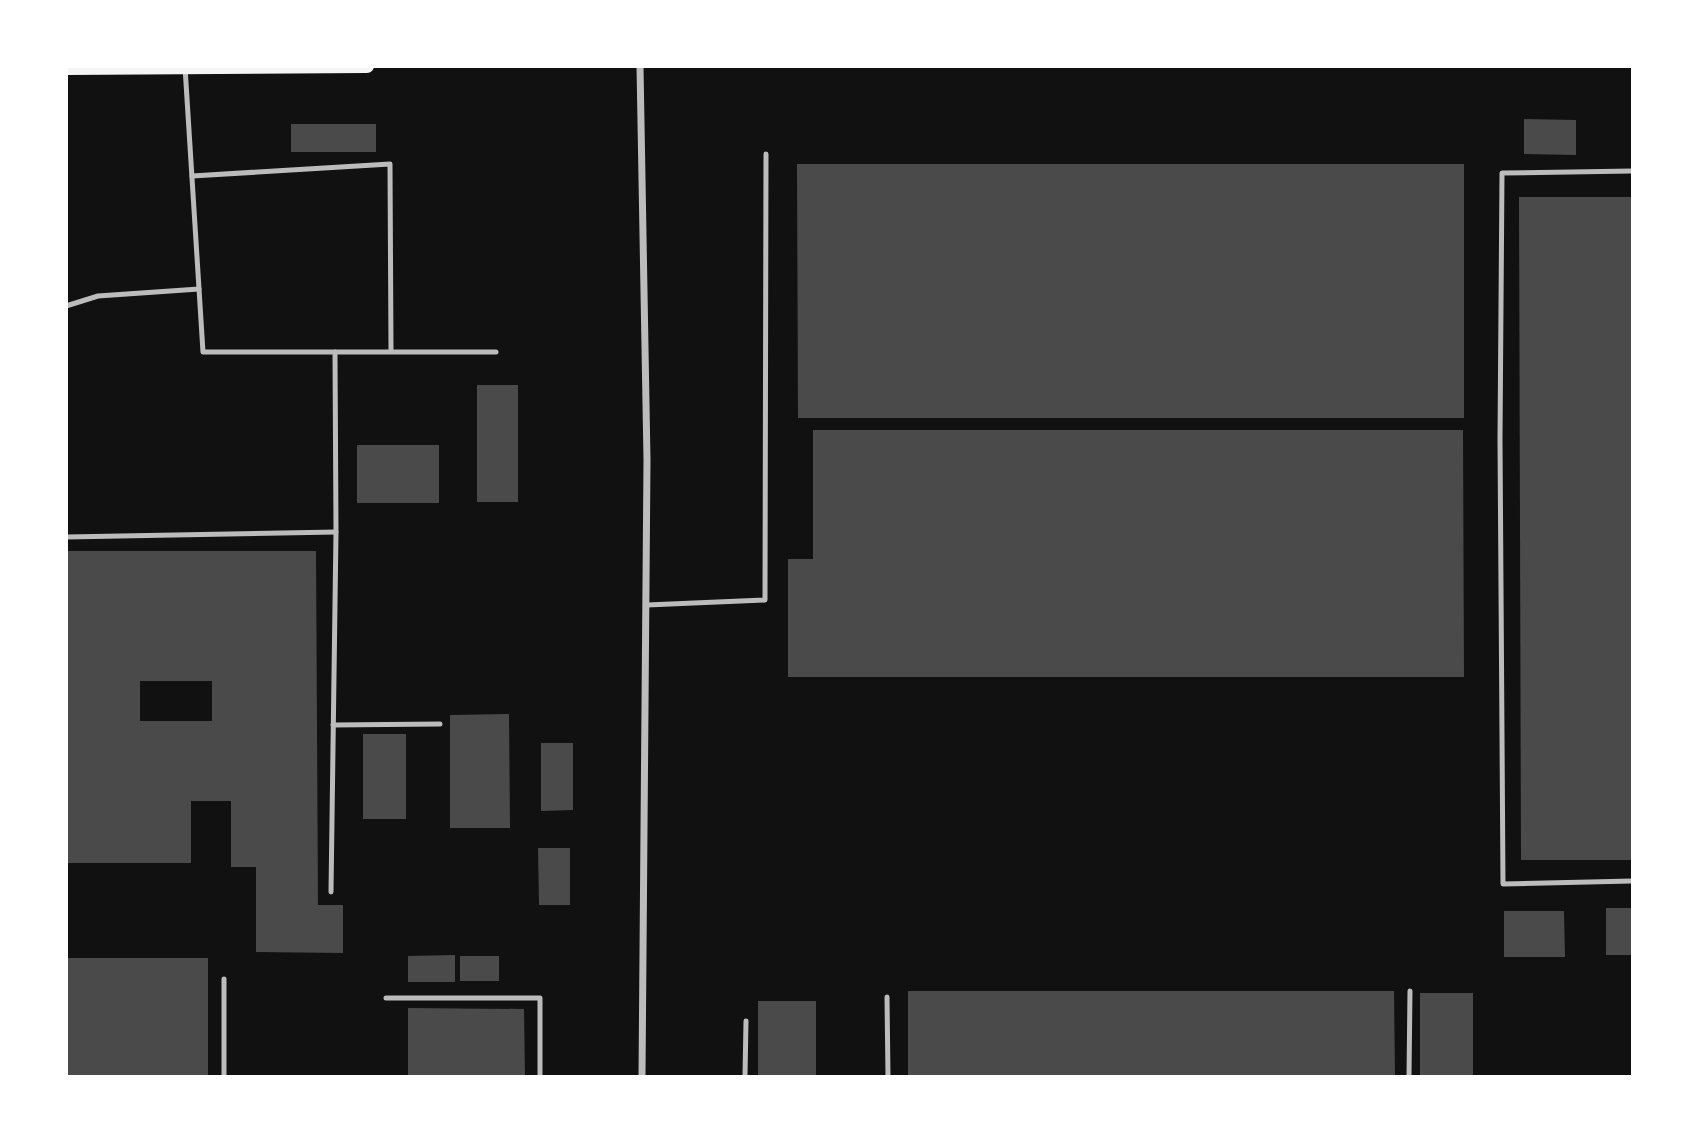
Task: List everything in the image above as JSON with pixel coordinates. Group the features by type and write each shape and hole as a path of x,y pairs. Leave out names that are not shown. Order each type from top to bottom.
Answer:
{"main road":[{"path":"66,68 367,66"}],"street":[{"path":"640,66 647,605 642,1076"}],"lane":[{"path":"185,67 203,352 496,352"},
{"path":"647,605 765,600 766,154"},
{"path":"192,176 390,164 391,351"},
{"path":"1633,171 1502,173 1500,453 1503,884 1633,881"},
{"path":"66,306 98,296 199,289"},
{"path":"331,892 336,532 335,352"},
{"path":"66,537 336,532"},
{"path":"333,725 440,724"},
{"path":"224,979 224,1076"},
{"path":"1409,1076 1410,990"},
{"path":"887,997 888,1076"},
{"path":"386,998 540,998 540,1076"},
{"path":"745,1076 746,1021"}],"building":[{"path":"1524,119 1576,120 1576,155 1524,154"},
{"path":"291,124 376,124 376,152 291,152"},
{"path":"797,164 1464,164 1464,418 798,418"},
{"path":"1519,197 1632,197 1632,860 1521,860"},
{"path":"477,385 518,385 518,502 477,502"},
{"path":"813,430 1463,430 1464,677 788,677 788,559 813,559"},
{"path":"357,445 439,445 439,503 357,503"},
{"path":"66,551 316,551 318,905 343,905 343,953 256,952 256,867 231,867 231,801 191,801 191,863 66,863","holes":["140,681 212,681 212,721 140,721"]},
{"path":"509,714 510,828 450,828 450,715"},
{"path":"363,734 406,734 406,819 363,819"},
{"path":"541,743 573,743 573,810 541,811"},
{"path":"538,848 570,848 570,905 539,905"},
{"path":"1606,908 1632,908 1632,955 1606,955"},
{"path":"1504,911 1564,911 1565,957 1504,957"},
{"path":"455,955 455,982 408,982 408,956"},
{"path":"460,956 499,956 499,981 460,981"},
{"path":"66,958 208,958 208,1076 66,1076"},
{"path":"908,991 1394,991 1395,1076 908,1076"},
{"path":"1420,993 1473,993 1473,1076 1420,1076"},
{"path":"758,1001 816,1001 816,1076 758,1076"},
{"path":"408,1008 524,1009 525,1076 408,1076"}]}
